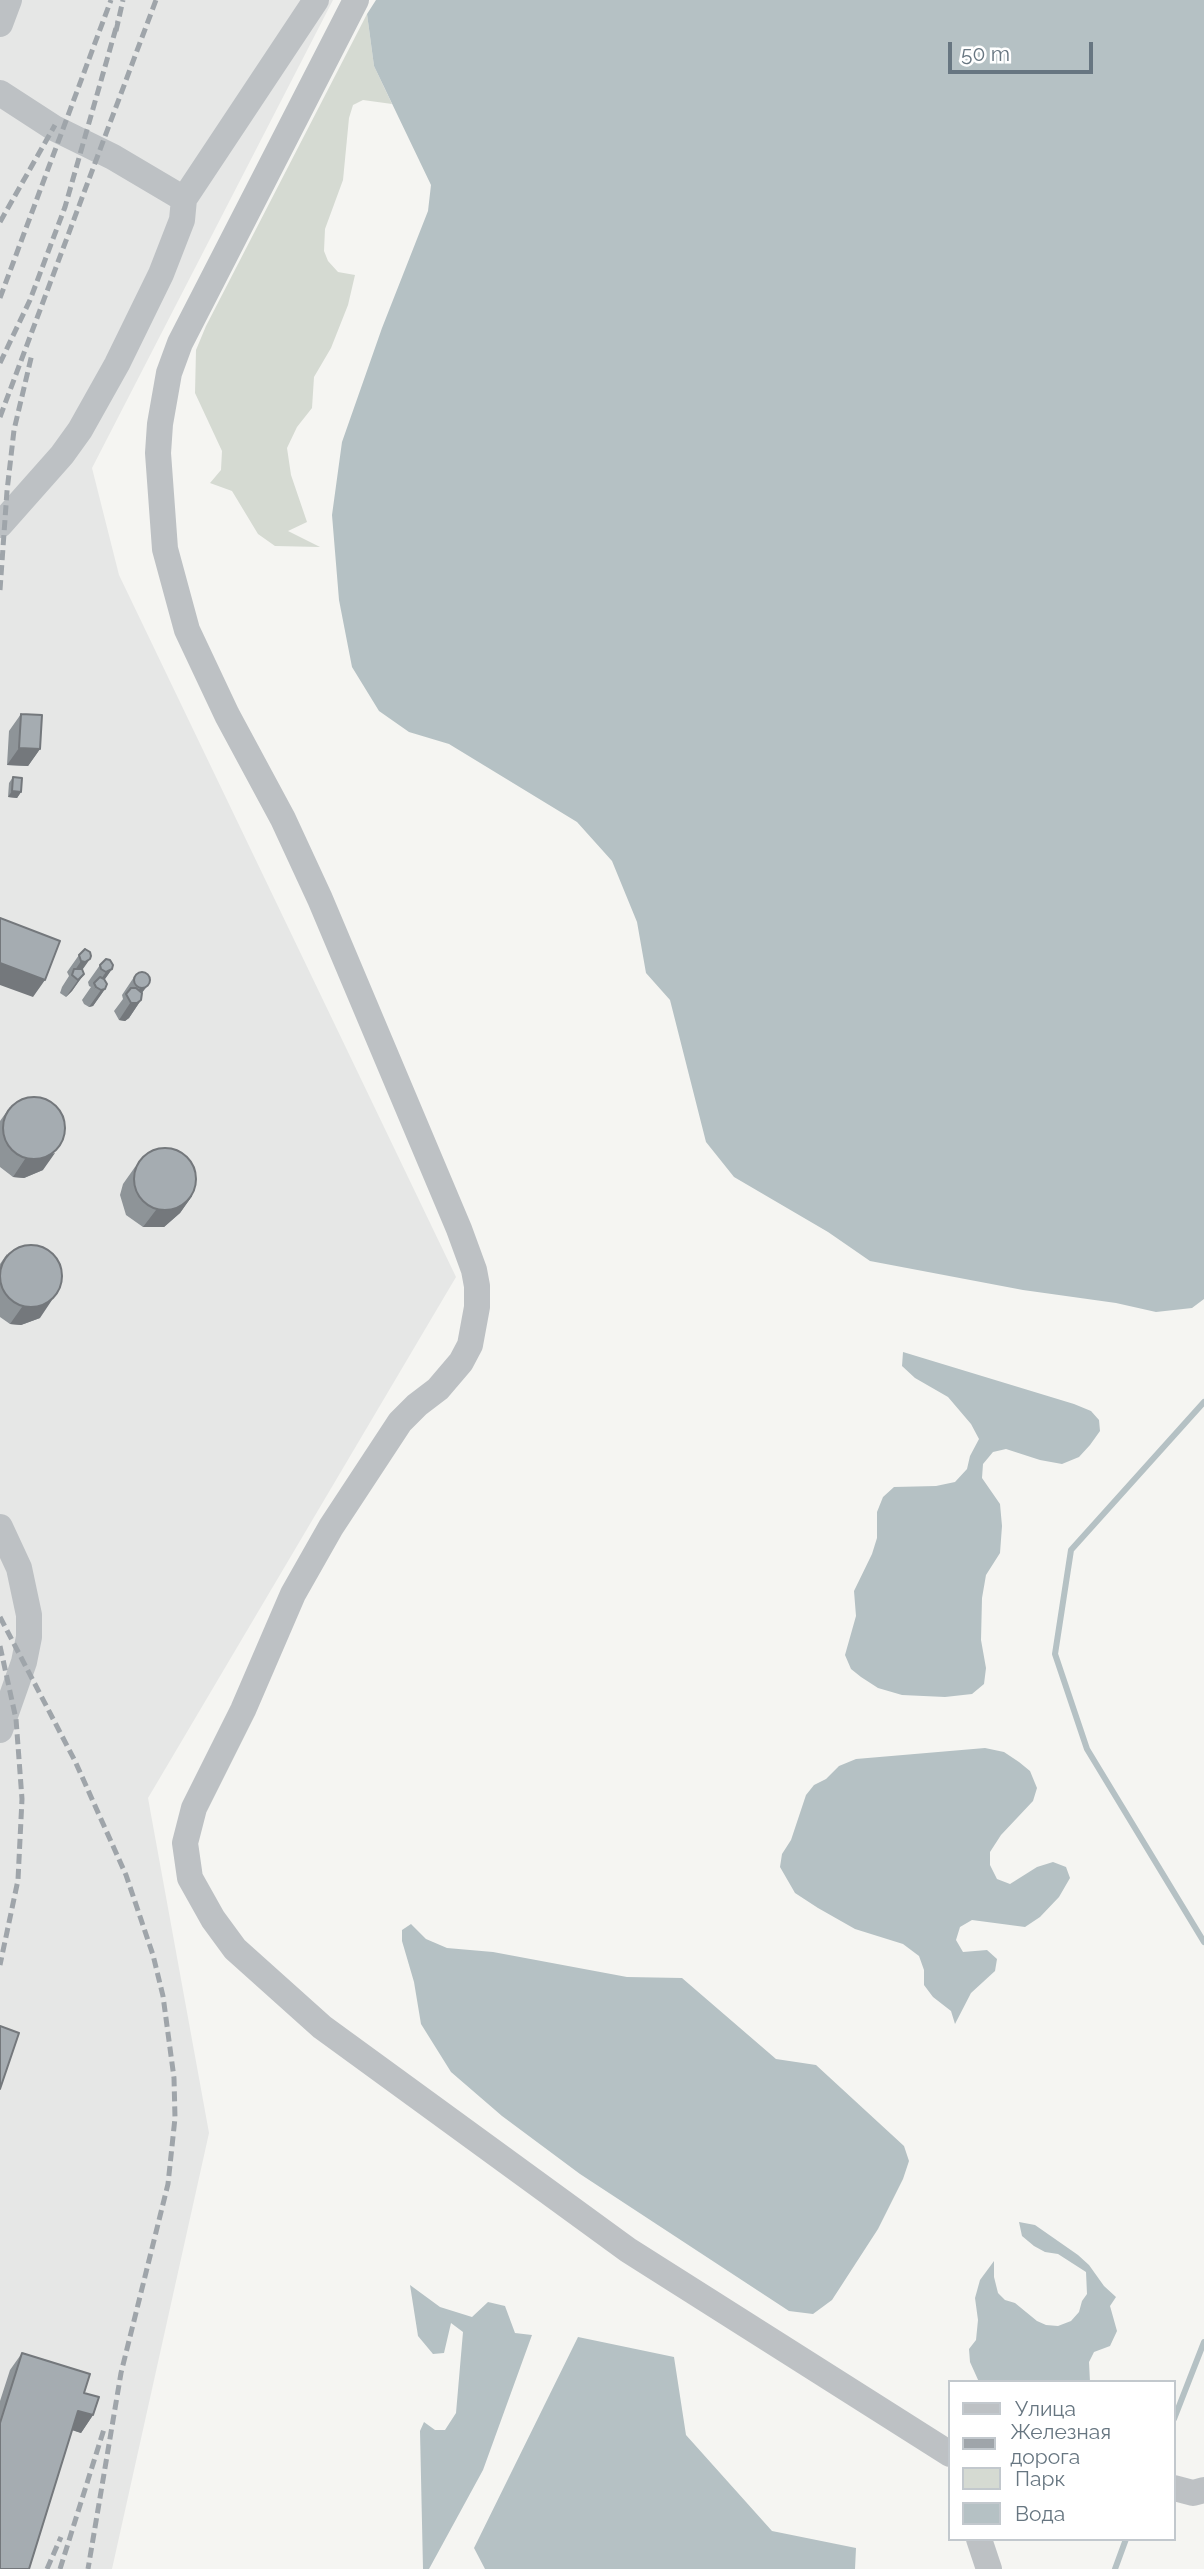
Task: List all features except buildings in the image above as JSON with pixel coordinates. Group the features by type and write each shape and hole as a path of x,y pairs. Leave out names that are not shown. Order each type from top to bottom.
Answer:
{"lane":[{"path":"0,24 9,0"},
{"path":"0,525 80,430 117,364 161,274 182,220 184,199 316,0"},
{"path":"356,0 180,343 169,373 158,453 165,549 187,630 320,899 458,1228 474,1270 477,1307 470,1345 461,1362 438,1389 400,1422 331,1527 293,1594 243,1710 194,1808 185,1843 190,1878 213,1919 236,1949 322,2027 628,2250 948,2453"},
{"path":"0,93 54,128 114,157 184,199"},
{"path":"0,1527 19,1568 26,1593 29,1637 24,1662 0,1730"},
{"path":"1176,2489 1193,2493 1204,2490"},
{"path":"980,2541 989,2569"}],"shaded area":[{"path":"0,0 333,0 92,468 119,575 456,1277 148,1798 209,2133 112,2569 0,2569"}],"green space":[{"path":"367,14 374,66 392,104 363,100 353,105 349,118 343,180 325,229 324,251 328,261 338,272 355,275 348,305 331,348 314,377 312,408 297,427 287,448 291,475 307,522 288,531 320,547 275,546 258,534 232,491 210,483 221,470 222,451 195,393 196,350"}],"water":[{"path":"376,0 1204,0 1204,1299 1192,1308 1156,1312 870,1261 828,1232 734,1177 706,1142 670,1000 646,973 637,922 612,861 577,822 449,744 409,732 379,711 352,667 339,600 332,515 342,442 382,328 428,211 431,185 374,66 367,14"},
{"path":"903,1352 1074,1404 1091,1411 1099,1420 1100,1431 1090,1445 1079,1457 1062,1464 1006,1449 993,1452 983,1464 982,1478 1000,1504 1002,1526 1000,1553 986,1575 982,1598 981,1640 986,1668 984,1684 972,1694 945,1697 902,1695 878,1688 851,1669 845,1655 856,1616 854,1591 877,1538 877,1512 883,1497 894,1487 936,1486 955,1482 967,1469 979,1439 971,1424 948,1397 915,1378 902,1366"},
{"path":"985,1748 1004,1752 1019,1762 1030,1771 1037,1788 1033,1801 1001,1835 990,1852 990,1865 997,1879 1010,1884 1037,1867 1053,1862 1066,1867 1070,1878 1059,1897 1040,1917 1025,1927 972,1920 960,1927 956,1940 963,1952 987,1950 997,1959 995,1971 971,1993 955,2024 951,2011 933,1997 924,1985 924,1970 919,1956 903,1944 855,1929 818,1908 795,1893 780,1867 782,1854 791,1840 806,1795 814,1785 826,1779 839,1766 856,1759"},
{"path":"411,1924 426,1939 447,1948 493,1952 627,1977 682,1978 776,2059 816,2065 904,2146 909,2161 878,2229 832,2300 813,2314 789,2311 580,2174 502,2116 451,2072 421,2024 414,1982 402,1941 402,1930"},
{"path":"1019,2222 1035,2225 1078,2255 1116,2297 1110,2306 1117,2331 1110,2346 1094,2352 1089,2362 1090,2380 978,2380 970,2362 969,2349 976,2340 978,2320 975,2298 980,2280 994,2261 998,2293 1046,2325 1058,2326 1071,2321 1079,2312 1087,2294 1086,2272 1058,2254 1045,2252 1034,2246 1022,2236"},
{"path":"410,2285 440,2307 472,2317 488,2302 505,2306 515,2333 532,2335 483,2470 429,2569 423,2569 420,2431 424,2422 435,2430 445,2430 456,2413 463,2332 451,2323 444,2353 433,2354 418,2336"},
{"path":"578,2337 674,2357 686,2435 772,2531 856,2548 855,2569 485,2569 474,2548"}],"waterway":[{"path":"1204,1402 1071,1550 1055,1654 1087,1749 1204,1942"},
{"path":"1176,2414 1204,2342"},
{"path":"1115,2569 1125,2541"}],"railway":[{"path":"0,298 111,0"},
{"path":"116,31 123,0"},
{"path":"0,417 156,0"},
{"path":"0,363 30,300 65,207 118,21"},
{"path":"0,222 55,125"},
{"path":"0,590 14,430 32,354"},
{"path":"0,1617 75,1761 126,1875 153,1955 163,1996 174,2078 175,2118 168,2184 121,2373 88,2569"},
{"path":"0,1646 16,1719 22,1799 18,1880 0,1965"},
{"path":"60,2569 104,2429"},
{"path":"47,2569 61,2537"}]}
